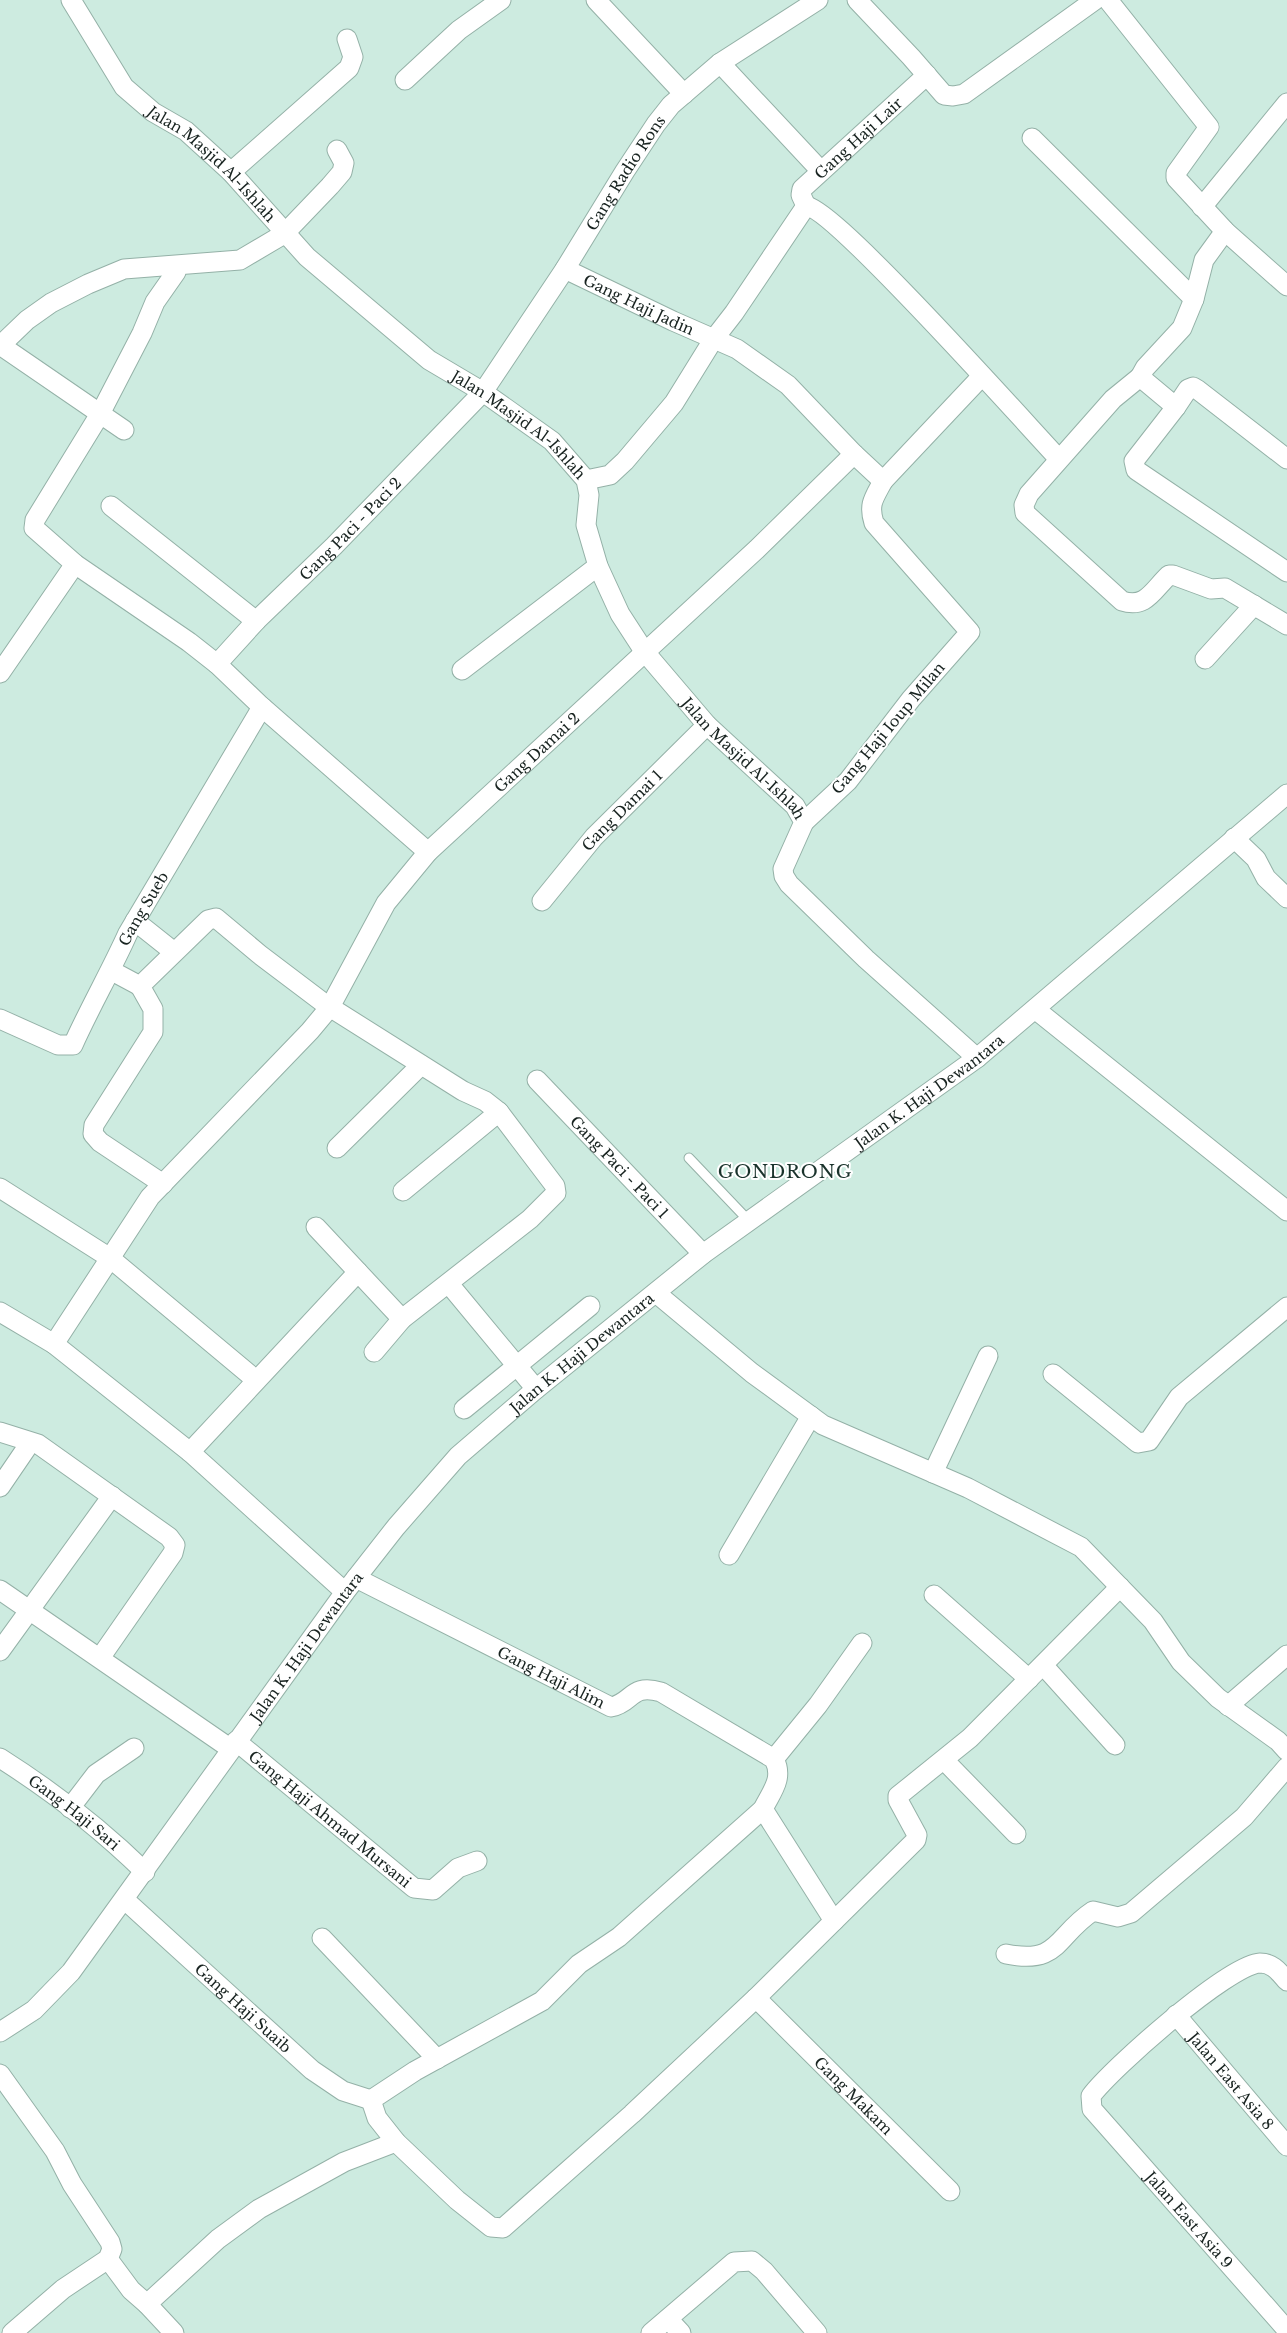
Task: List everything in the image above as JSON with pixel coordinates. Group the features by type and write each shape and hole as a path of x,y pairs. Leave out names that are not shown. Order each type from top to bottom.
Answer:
{"street":[{"name":"Jalan Masjid Al-Ishlah","path":"71,0 124,88 153,112 186,131 231,172 284,234 307,257 387,327 429,360 483,392 552,441 586,480 589,495 586,525 598,566 620,614 644,651 707,725 801,813 804,822 783,869 784,876 789,884 866,959 977,1058"},
{"path":"405,80 459,30 501,0"},
{"path":"596,0 684,94"},
{"name":"Gang Radio Rons","path":"483,392 565,270 656,124 684,94 720,63 818,0"},
{"path":"857,0 928,75 944,95 953,96 964,94 1095,0"},
{"path":"1108,0 1209,127 1176,174 1179,182 1225,232 1287,286"},
{"path":"231,172 350,68 353,57 347,39"},
{"path":"720,63 821,171"},
{"name":"Gang Haji Lair","path":"806,206 801,196 802,189 928,75"},
{"path":"1202,206 1287,103"},
{"path":"1032,138 1194,299"},
{"path":"124,430 0,346 27,320 51,303 88,284 124,269 240,260 284,234 342,172 344,163 337,150"},
{"path":"586,480 610,475 625,462 674,403 713,340 734,313 806,206 812,207 836,226 902,290 1059,459"},
{"path":"1225,232 1204,260 1194,299 1182,328 1145,368 1140,377 1113,399 1029,494 1024,504 1025,513 1122,601 1133,605 1141,603 1169,575 1173,575 1211,589 1225,588 1287,625"},
{"name":"Gang Haji Jadin","path":"565,270 713,340 738,349 788,385 854,454 884,482"},
{"path":"176,272 155,302 142,333 100,414 35,520 34,528 75,564 189,642 217,664 262,707 428,852"},
{"path":"884,482 982,376"},
{"path":"1140,377 1176,407"},
{"path":"1287,459 1193,388 1188,389 1134,461 1136,470 1287,572"},
{"name":"Gang Paci - Paci 2","path":"217,664 256,621 334,546 483,392"},
{"name":"Gang Damai 2","path":"54,1344 150,1198 310,1031 330,1007 386,903 428,852 644,651 757,549 854,454"},
{"name":"Gang Haji Ioup Milan","path":"804,822 848,781 911,699 970,632 874,523 870,510 872,501 884,482"},
{"path":"111,506 256,621"},
{"path":"0,673 75,564"},
{"path":"462,670 598,566"},
{"path":"1204,659 1254,605"},
{"name":"Gang Sueb","path":"0,1019 58,1045 72,1045 92,1004 112,971 135,921 262,707"},
{"name":"Gang Damai 1","path":"542,901 594,837 707,725"},
{"name":"Jalan K. Haji Dewantara","path":"0,2032 34,2010 71,1972 125,1900 350,1585 396,1527 458,1456 536,1389 702,1254 977,1058 1287,794"},
{"path":"1234,838 1256,859 1266,878 1287,898"},
{"path":"140,986 208,920 216,918 259,954 330,1007 463,1091 485,1101 499,1112 555,1186 556,1193 530,1219 402,1319 374,1352"},
{"path":"135,921 174,952"},
{"path":"112,971 140,986 153,1009 153,1032 94,1125 93,1134 100,1142 163,1184"},
{"path":"1035,1009 1287,1211"},
{"path":"337,1148 421,1065"},
{"name":"Gang Paci - Paci 1","path":"537,1080 702,1254"},
{"path":"403,1191 499,1112"},
{"path":"0,1188 110,1258 256,1380"},
{"path":"316,1227 402,1319"},
{"path":"190,1452 358,1272"},
{"path":"449,1284 536,1389"},
{"path":"656,1293 752,1374 824,1425 968,1488 1081,1546 1153,1621 1181,1662 1228,1706 1278,1741 1287,1751"},
{"path":"464,1408 590,1306"},
{"path":"1053,1374 1138,1443 1149,1441 1179,1397 1287,1307"},
{"path":"0,1312 54,1344 190,1452 350,1585"},
{"path":"933,1473 988,1356"},
{"path":"729,1555 811,1416"},
{"path":"0,1432 38,1444 169,1536 175,1545 173,1554 100,1658"},
{"path":"0,1487 30,1443"},
{"path":"0,1650 112,1496"},
{"name":"Gang Haji Alim","path":"350,1585 611,1707 618,1706 632,1693 648,1688 661,1692 774,1759"},
{"path":"862,1643 818,1705 774,1759 779,1771 778,1777 763,1809 619,1937 579,1964 542,2001 437,2059 371,2100 377,2118 396,2142 457,2200 491,2227 503,2228 632,2114 756,1998 916,1840 917,1835 898,1800 898,1796 970,1738 1120,1587"},
{"name":"Gang Haji Ahmad Mursani","path":"0,1590 234,1745 414,1888 433,1890 458,1868 477,1861"},
{"path":"934,1595 1029,1679"},
{"path":"1228,1706 1287,1655"},
{"path":"1043,1665 1115,1744"},
{"path":"70,1808 96,1774 134,1748"},
{"name":"Gang Haji Sari","path":"0,1758 38,1782 126,1854 144,1872"},
{"path":"944,1760 1016,1834"},
{"path":"1006,1954 1037,1957 1049,1952 1081,1919 1093,1911 1118,1917 1131,1913 1244,1817 1287,1767"},
{"path":"763,1809 834,1921"},
{"name":"Gang Haji Suaib","path":"125,1900 312,2070 343,2091 371,2100"},
{"path":"322,1938 437,2059"},
{"path":"1176,2015 1246,1965 1261,1963 1272,1965 1287,1981"},
{"name":"Gang Makam","path":"756,1998 950,2191"},
{"name":"Jalan East Asia 9","path":"1176,2015 1103,2080 1091,2096 1092,2110 1287,2330"},
{"name":"Jalan East Asia 8","path":"1176,2015 1287,2146"},
{"path":"0,2074 55,2151 72,2184 110,2242 112,2249 108,2259 64,2289 12,2333"},
{"path":"147,2304 218,2239 259,2209 344,2162 396,2142"},
{"path":"108,2259 131,2290 174,2333"},
{"path":"651,2333 734,2262 752,2261 764,2271 817,2333"},
{"path":"668,2318 681,2333"}],"lane":[{"path":"689,1158 748,1220"}],"district":[{"name":"GONDRONG","path":"785,1172"}]}
